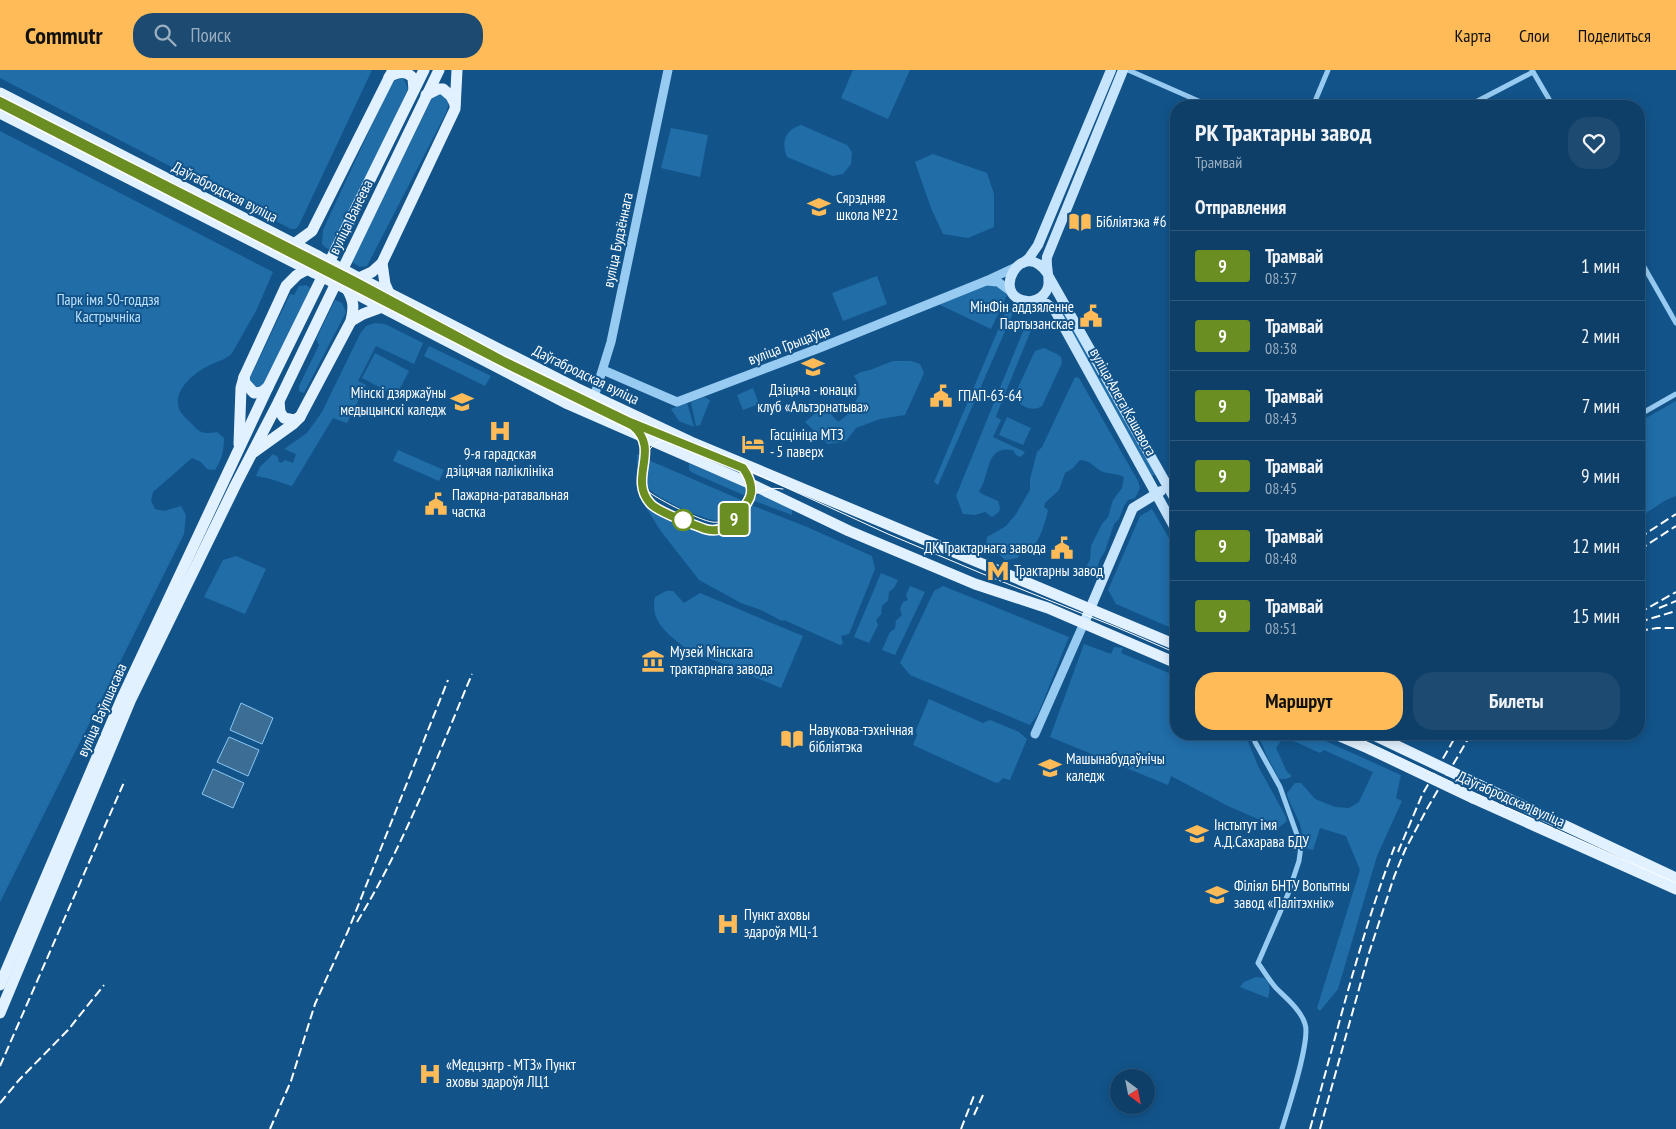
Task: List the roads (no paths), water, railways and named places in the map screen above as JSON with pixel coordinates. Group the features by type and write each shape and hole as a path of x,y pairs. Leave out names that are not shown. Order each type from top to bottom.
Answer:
{"main road":[{"name":"вуліца Ванеева","path":"238,451 424,70"},
{"name":"вуліца Ванеева","path":"236,484 279,401 439,70"},
{"path":"360,278 372,272 382,263 456,104 457,70"},
{"path":"1111,70 1038,245 1029,258 1019,265 1010,278 1012,292 1020,299 1033,301 1040,299 1047,290 1047,257 1123,70"},
{"path":"294,244 312,231 391,74 398,71 408,73 413,78 414,90"},
{"path":"426,95 443,89 456,104"},
{"name":"Даўгабродская вуліца","path":"0,93 360,278 594,396 691,442 1170,643"},
{"name":"Даўгабродская вуліца","path":"0,113 589,413 750,484 850,531 966,580 1048,608 1170,660"},
{"path":"1069,170 1079,175"},
{"path":"312,231 313,247 318,256"},
{"path":"238,451 241,388 244,377 286,286 289,272 286,258"},
{"path":"382,263 385,284 390,293"},
{"path":"1019,265 1037,263 1048,275"},
{"path":"286,286 297,274 311,271"},
{"name":"вуліца Алега Кашавога","path":"1048,275 1170,481"},
{"path":"251,455 294,424 300,417 351,321 354,307 352,298 346,289"},
{"name":"вуліца Алега Кашавога","path":"1033,301 1047,304 1054,309 1170,519"},
{"path":"351,321 363,314 382,308"},
{"path":"244,377 245,383 254,393 262,392 268,387"},
{"path":"279,401 280,412 284,418 294,420 300,417"},
{"name":"вуліца Ваўпшасава","path":"0,985 123,696 238,451"},
{"name":"вуліца Ваўпшасава","path":"0,1012 131,699 236,484"},
{"path":"1084,623 1133,508 1170,485"},
{"name":"Даўгабродская вуліца","path":"1348,740 1676,889"},
{"name":"Даўгабродская вуліца","path":"1384,740 1676,878"}],"street":[{"name":"вуліца Будзённага","path":"589,413 611,342 668,70"},
{"path":"1128,70 1196,100"},
{"path":"1316,100 1328,70"},
{"path":"1479,100 1532,71 1549,100"},
{"name":"вуліца Грыцаўца","path":"603,370 677,402 730,383 986,281 1019,265"},
{"path":"1645,269 1676,323"},
{"path":"986,281 998,282 1012,292"},
{"path":"1645,412 1676,394"},
{"path":"1036,734 1084,623"},
{"path":"1254,740 1280,787 1301,846 1299,861 1288,894 1258,963 1302,1018 1307,1032 1282,1129"}],"tram line":[{"path":"0,101 353,280 502,360 630,421 743,468 888,534 1170,650"},
{"name":"9","path":"0,101 353,280 502,360 630,422 743,468 747,473 750,484 751,493 748,502 730,524 714,531 653,506 643,493 642,477 646,453 643,438 641,432 633,426 557,391 0,104"},
{"path":"633,426 641,436 644,446 645,457 642,488 645,497 652,505 666,513 712,531 721,530 728,526 757,494 769,489 783,489"},
{"path":"646,453 656,443 670,438"},
{"path":"743,468 750,484 749,501"},
{"path":"646,489 666,503 706,521 720,522 731,518"},
{"path":"1363,740 1475,793 1676,883"}],"railway":[{"path":"1645,534 1676,514"},
{"path":"1645,546 1676,526"},
{"path":"1645,610 1676,592"},
{"path":"1659,608 1676,601"},
{"path":"1645,620 1676,611"},
{"path":"1645,630 1676,628"},
{"path":"357,922 405,831 472,674"},
{"path":"270,1129 291,1081 315,1004 348,931 448,680"},
{"path":"1398,852 1422,795 1454,740"},
{"path":"1320,1129 1369,953 1394,877 1405,850 1428,807 1467,740"},
{"path":"0,1066 125,780"},
{"path":"1310,1129 1360,949 1396,843"},
{"path":"0,1103 19,1080 68,1030 104,985"},
{"path":"961,1129 975,1093"},
{"path":"974,1115 983,1095"}],"place":[{"name":"Сярэдняя школа №22","path":"819,207"},
{"name":"Бібліятэка #6","path":"1080,222"},
{"name":"МінФін аддзяленне Партызанскае","path":"1091,316"},
{"name":"Дзіцяча - юнацкі клуб «Альтэрнатыва»","path":"813,367"},
{"name":"ГПАП-63-64","path":"941,396"},
{"name":"Мінскі дзяржаўны медыцынскі каледж","path":"462,402"},
{"name":"9-я гарадская дзіцячая паліклініка","path":"500,431"},
{"name":"Гасцініца МТЗ - 5 паверх","path":"753,444"},
{"name":"Пажарна-ратавальная частка","path":"436,504"},
{"name":"ДК Трактарнага завода","path":"1062,548"},
{"name":"Трактарны завод","path":"998,571"},
{"name":"Музей Мінскага трактарнага завода","path":"653,661"},
{"name":"Навукова-тэхнічная бібліятэка","path":"792,739"},
{"name":"Машынабудаўнічы каледж","path":"1050,768"},
{"name":"Інстытут імя А.Д.Сахарава БДУ","path":"1197,834"},
{"name":"Філіял БНТУ Вопытны завод «Палітэхнік»","path":"1217,895"},
{"name":"Пункт аховы здароўя МЦ-1","path":"728,924"},
{"name":"«Медцэнтр - МТЗ» Пункт аховы здароўя ЛЦ1","path":"430,1074"}],"park label":[{"name":"Парк імя 50-годдзя Кастрычніка","path":"108,308"}]}
